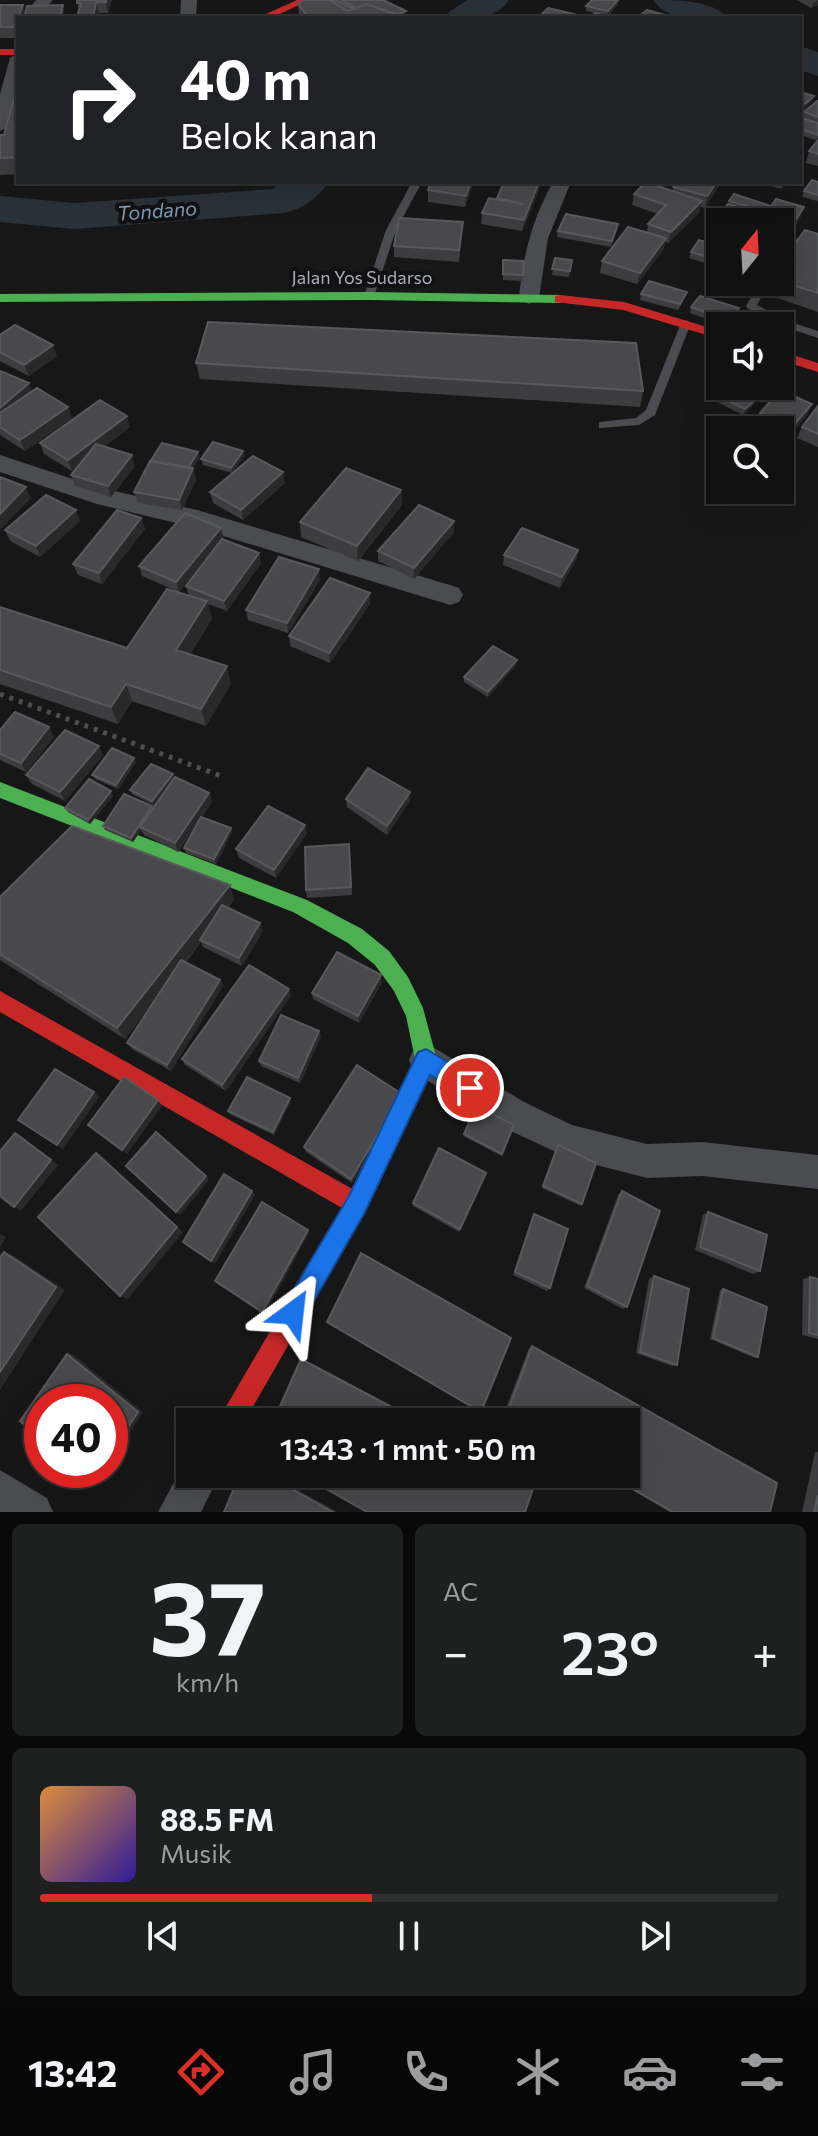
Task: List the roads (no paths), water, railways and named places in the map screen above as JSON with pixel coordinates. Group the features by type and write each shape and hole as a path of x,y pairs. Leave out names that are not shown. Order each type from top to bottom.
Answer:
{"main road":[{"path":"267,16 305,0"},
{"name":"Jalan Yos Sudarso","path":"0,298 369,296 568,299 624,306 706,330"},
{"path":"794,360 818,368"},
{"path":"0,790 292,903 373,948 417,1013 426,1037 426,1060 357,1204 238,1408"},
{"path":"0,1001 357,1204"}],"street":[{"path":"30,16 45,0"},
{"path":"0,126 12,51"},
{"path":"529,298 537,232 561,184"},
{"path":"0,463 44,481 154,511 197,519 450,595"},
{"path":"426,1060 512,1114 569,1141 647,1161 703,1159 818,1172"},
{"path":"178,1512 192,1488"},
{"path":"0,1490 33,1512"}],"lane":[{"path":"369,296 391,230 416,184"},
{"path":"794,242 802,240 818,244"},
{"path":"757,296 751,306 783,323 818,335"},
{"path":"603,425 639,421 651,412 686,323"}],"waterway":[{"name":"Tondano","path":"465,16 492,0"},
{"name":"Tondano","path":"670,0 706,16"},
{"name":"Tondano","path":"802,58 818,65"},
{"name":"Tondano","path":"0,209 74,216 284,201 306,184"}]}
